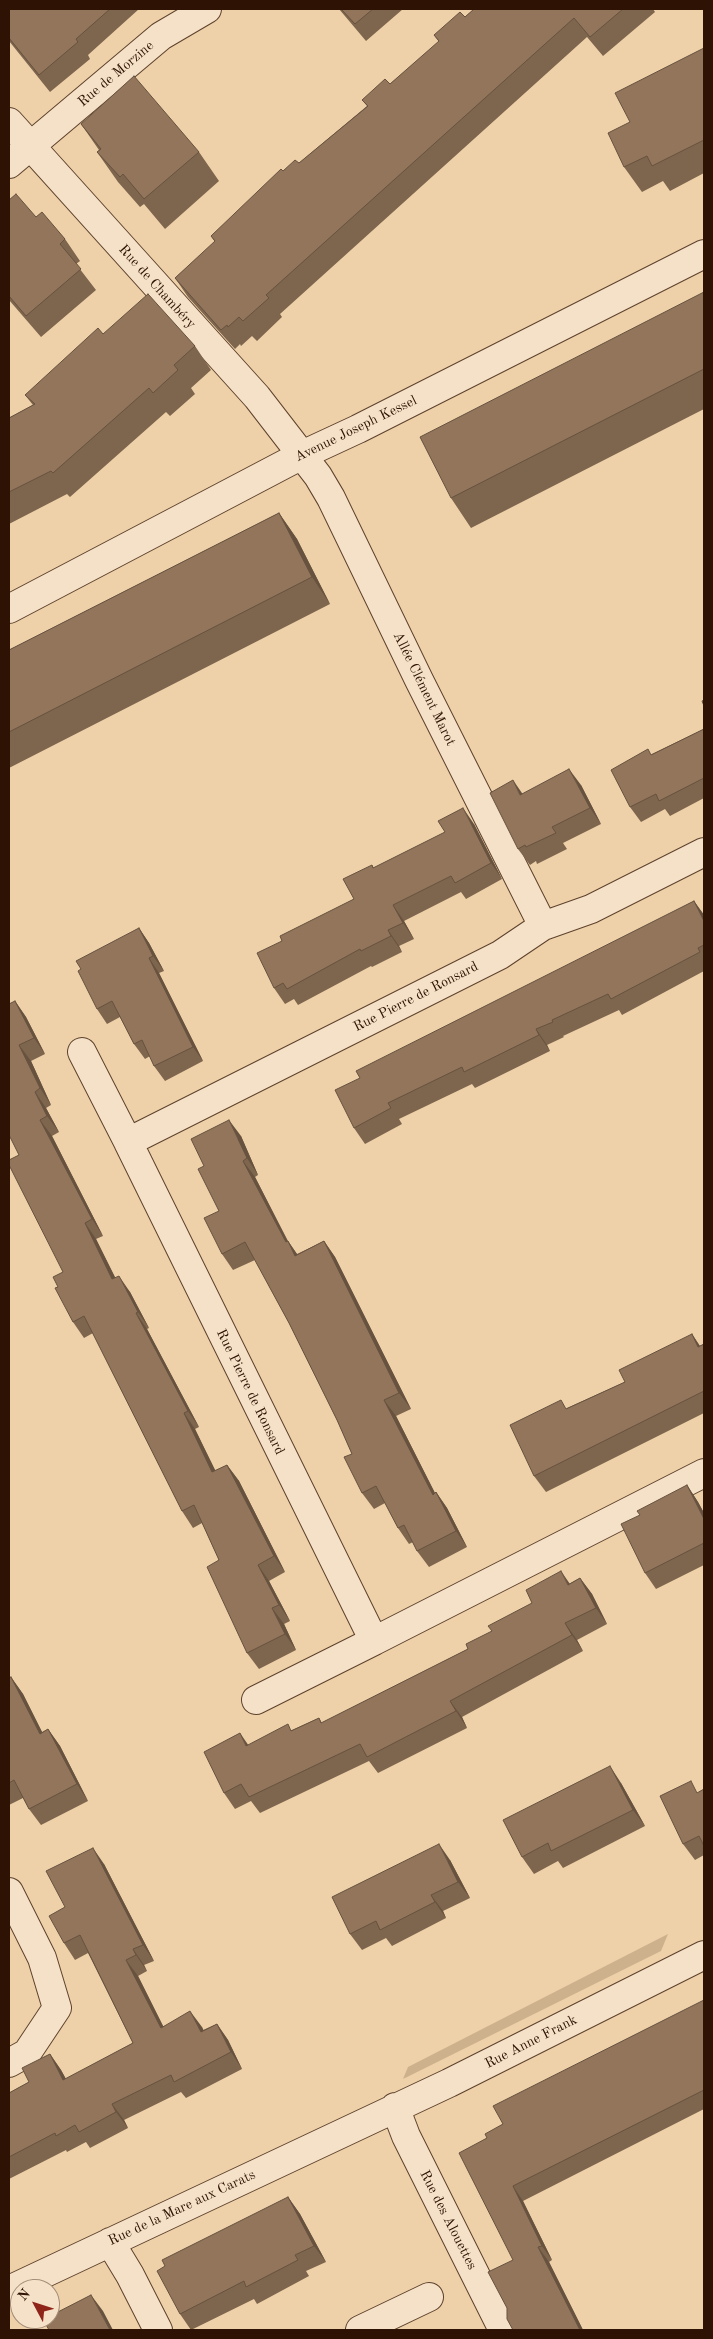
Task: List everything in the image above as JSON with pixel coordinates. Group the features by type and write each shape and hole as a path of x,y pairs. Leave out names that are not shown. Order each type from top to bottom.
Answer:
{"street":[{"name":"Rue de Morzine","path":"9,164 161,36 206,9"},
{"name":"Rue de Chambéry","path":"9,122 258,397 302,455"},
{"name":"Avenue Joseph Kessel","path":"9,609 302,455 358,429 704,254"},
{"name":"Allée Clément Marot","path":"302,455 331,498 419,680 543,926"},
{"name":"Rue Pierre de Ronsard","path":"128,1142 500,955 543,926 591,909 704,852"},
{"name":"Rue Pierre de Ronsard","path":"82,1052 374,1641"},
{"path":"256,1700 704,1473"},
{"path":"9,1892 42,1958 57,2008 27,2053 9,2063"},
{"name":"Rue Anne Frank","path":"356,2126 449,2083 704,1955"},
{"name":"Rue des Alouettes","path":"395,2108 406,2136 503,2330"},
{"name":"Rue de la Mare aux Carats","path":"9,2290 356,2126"},
{"path":"110,2242 130,2274 158,2330"},
{"path":"360,2330 429,2296"}],"shaded area":[{"path":"668,1934 661,1951 403,2079 408,2067"}],"building":[{"path":"11,9 110,9 76,39 78,42 39,75 9,38 9,11"},
{"path":"341,9 373,9 355,24"},
{"path":"474,9 623,9 590,37 574,18 266,295 269,298 243,321 239,317 228,327 227,325 221,330 175,278 215,241 211,236 281,169 283,171 295,160 299,163 368,106 362,100 385,79 390,84 439,41 434,35 460,12 465,17"},
{"path":"704,48 704,140 652,166 647,156 624,167 608,133 630,122 615,93"},
{"path":"134,76 199,152 144,199 123,174 120,177 97,152 101,149 81,124"},
{"path":"16,194 36,217 42,212 65,239 60,244 81,269 26,316 9,296 9,200"},
{"path":"704,292 704,369 451,498 420,437"},
{"path":"148,294 195,346 174,365 178,370 153,393 149,388 53,473 51,471 9,492 9,418 35,404 25,395 98,328 103,334"},
{"path":"279,513 312,577 9,732 9,650"},
{"path":"704,729 704,778 659,801 656,794 630,807 611,770 648,749 651,755"},
{"path":"569,769 590,808 552,827 556,833 518,849 490,793 513,780 520,795"},
{"path":"463,808 491,863 455,883 451,876 393,905 403,923 388,930 391,936 361,951 360,949 287,989 283,983 274,988 257,953 282,941 280,936 354,899 343,879 372,865 373,868 445,832 438,821"},
{"path":"694,901 704,921 704,945 698,948 700,952 611,999 608,994 552,1020 553,1022 536,1029 539,1035 464,1072 462,1067 388,1103 391,1108 354,1128 335,1090 360,1078 356,1071"},
{"path":"139,928 153,956 149,958 193,1047 154,1066 142,1040 134,1044 112,1001 97,1009 78,971 81,969 76,961"},
{"path":"15,1001 34,1038 19,1045 40,1088 35,1092 47,1116 40,1120 92,1219 85,1223 112,1279 119,1276 138,1312 136,1313 188,1411 184,1413 212,1472 227,1465 274,1556 258,1565 279,1605 272,1608 285,1634 247,1653 207,1567 219,1560 194,1505 182,1511 84,1316 73,1322 55,1288 58,1287 53,1277 63,1272 9,1165 9,1160 19,1155 9,1135 9,1004"},
{"path":"229,1120 247,1158 243,1161 295,1256 324,1241 399,1393 384,1400 433,1495 436,1492 456,1531 417,1551 404,1525 398,1528 376,1486 362,1493 344,1457 352,1454 337,1420 289,1323 245,1242 222,1254 204,1218 219,1211 198,1169 204,1166 191,1139"},
{"path":"692,1334 698,1347 704,1344 704,1391 534,1476 510,1425 561,1400 566,1409 625,1382 619,1370"},
{"path":"687,1485 704,1519 704,1543 645,1573 621,1524 640,1515 637,1511"},
{"path":"561,1571 568,1585 580,1578 596,1608 565,1623 572,1635 450,1701 456,1711 367,1757 360,1744 249,1797 241,1784 224,1793 204,1752 240,1733 246,1746 288,1724 291,1731 319,1718 321,1723 468,1649 466,1644 492,1631 488,1626 532,1603 526,1590"},
{"path":"11,1677 40,1734 48,1729 77,1784 29,1809 14,1780 9,1783 9,1678"},
{"path":"610,1766 633,1810 551,1851 548,1843 522,1857 503,1820"},
{"path":"691,1781 697,1793 704,1789 704,1846 699,1836 683,1844 660,1796"},
{"path":"439,1844 458,1882 431,1895 435,1902 380,1930 376,1921 350,1934 332,1897"},
{"path":"93,1848 143,1945 133,1949 136,1955 126,1960 161,2028 190,2011 201,2032 217,2024 231,2052 174,2082 171,2075 112,2104 116,2112 79,2132 75,2125 56,2136 55,2133 9,2157 9,2093 29,2082 22,2068 50,2054 63,2080 133,2043 80,1935 64,1943 49,1916 65,1907 46,1871"},
{"path":"704,2000 704,2090 513,2186 542,2246 538,2247 580,2330 513,2330 507,2319 507,2308 488,2272 513,2260 459,2153 487,2138 485,2134 503,2124 493,2106"},
{"path":"288,2197 314,2246 295,2255 298,2260 246,2287 244,2281 180,2314 157,2271 165,2266 162,2260"},
{"path":"91,2295 110,2330 49,2330 60,2329 60,2311"}]}
